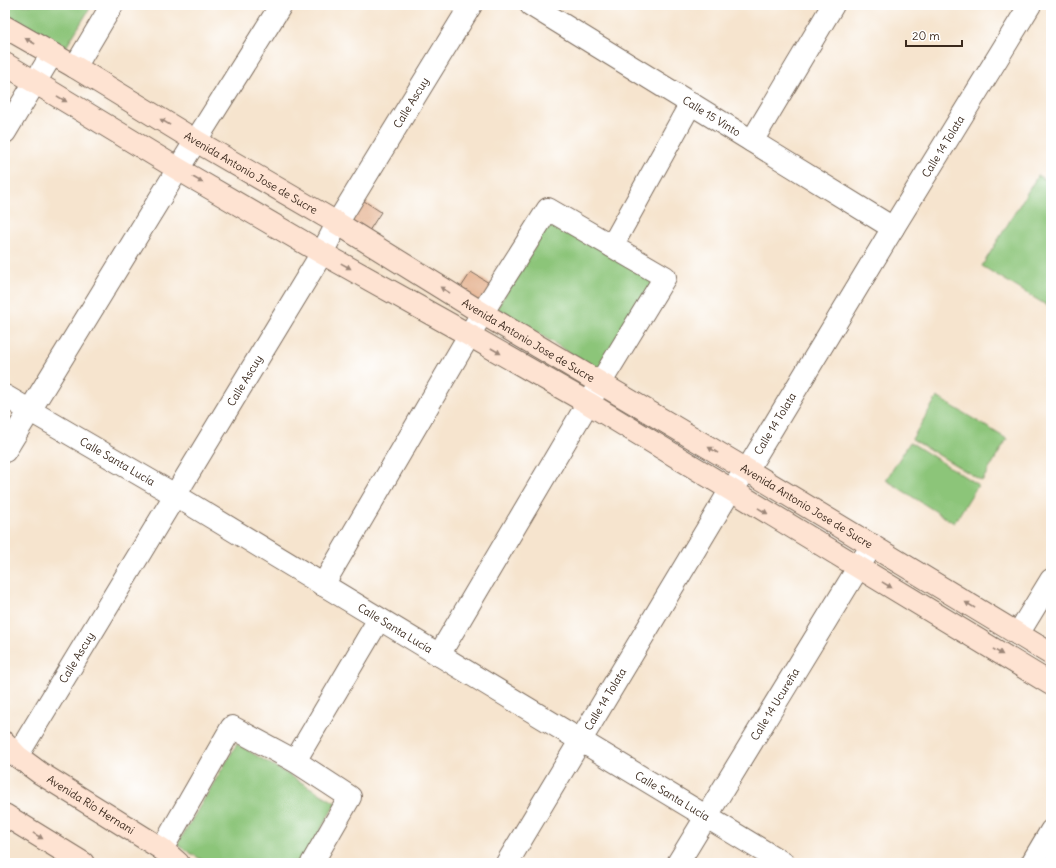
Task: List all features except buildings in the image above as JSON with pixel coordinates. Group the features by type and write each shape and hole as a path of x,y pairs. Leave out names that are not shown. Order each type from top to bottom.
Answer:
{"main road":[{"name":"Avenida Antonio Jose de Sucre","path":"5,27 337,223 482,313 747,470 1051,654"},
{"path":"5,64 322,253 469,335 588,404 1051,684"},
{"name":"Avenida Río Hernani","path":"11,749 40,773 170,856"},
{"path":"5,815 83,863"}],"street":[{"path":"75,67 112,5"},
{"path":"5,451 178,168 281,5"},
{"name":"Calle Ascuy","path":"11,749 175,495 322,253 337,223 471,5"},
{"name":"Calle 15 Vinto","path":"531,5 893,228"},
{"path":"752,141 833,5"},
{"name":"Calle 14 Tolata","path":"507,863 730,491 747,470 1030,5"},
{"path":"5,132 52,54"},
{"path":"612,246 691,104"},
{"path":"323,585 482,313 548,209 665,277 439,655"},
{"name":"Calle Santa Lucía","path":"5,396 175,495 783,863"},
{"name":"Calle 14 Ucureña","path":"678,863 872,545"},
{"path":"1018,634 1051,580"},
{"path":"295,761 379,619"},
{"path":"170,856 232,727 295,761 350,797 312,863"},
{"path":"1032,863 1051,831"}],"green space":[{"path":"5,5 92,5 63,52 5,18"},
{"path":"1038,175 1051,183 1051,308 982,266"},
{"path":"553,217 657,281 601,372 497,308"},
{"path":"937,397 1007,439 982,481 912,439"},
{"path":"910,442 978,485 954,523 886,480"},
{"path":"237,744 336,803 301,863 207,863 177,845"}]}
